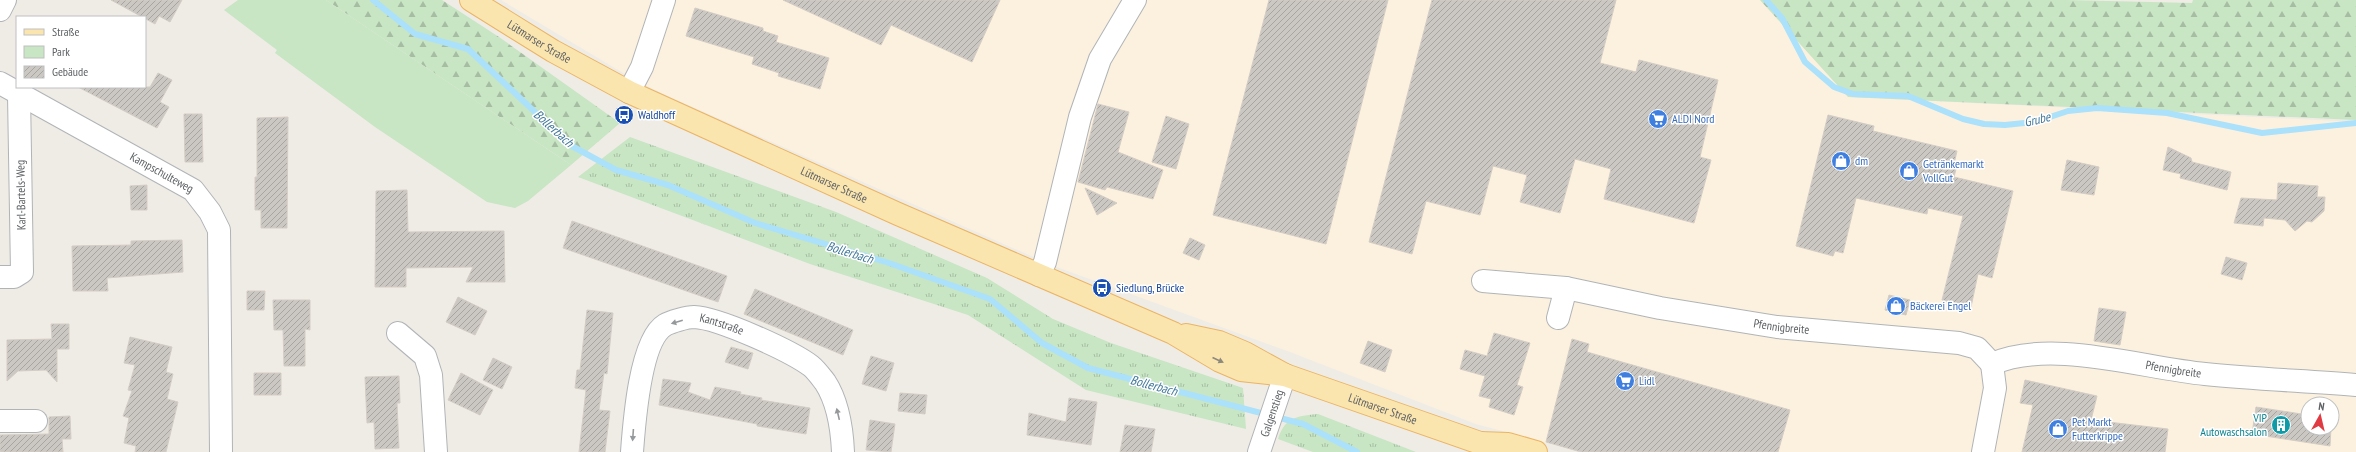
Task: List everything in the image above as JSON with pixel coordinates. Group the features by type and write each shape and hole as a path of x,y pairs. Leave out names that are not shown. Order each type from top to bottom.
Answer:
{"main road":[{"name":"Lütmarser Straße","path":"471,0 553,51 629,92 1039,275 1173,333 1212,358 1241,370 1285,375 1486,448 1508,444 1536,452"}],"street":[{"path":"0,10 5,0"},
{"path":"629,92 642,67 664,0"},
{"path":"1039,275 1045,262 1080,117 1100,59 1135,0"},
{"name":"Kampschulteweg","path":"0,83 19,95 193,190 210,212 219,230 221,452"},
{"name":"Karl-Bartels-Weg","path":"0,277 14,277 22,272 19,95"},
{"name":"Pfennigbreite","path":"1483,281 1566,288 1660,308 1756,324 1959,343 1976,348 1992,364 2008,357 2041,353 2098,358 2204,374 2356,385"},
{"path":"1558,318 1566,288"},
{"name":"Kantstraße","path":"632,452 635,412 651,342 664,326 693,317 735,329 775,346 811,367 826,383 836,407 842,435 843,452"},
{"path":"398,333 425,356 432,375 436,452"},
{"path":"1983,452 1995,388 1992,364"},
{"name":"Galgenstieg","path":"1261,444 1285,375"},
{"path":"0,421 36,421"}],"shaded area":[{"path":"501,0 1760,0 1849,97 2356,122 2356,452 1581,452 1476,424 1290,352 1054,266 670,97 635,80"}],"green space":[{"path":"238,0 326,0 571,165 528,201 515,208 487,202 375,127 275,53 277,50 224,10"},
{"path":"326,0 442,0 499,37 620,123 571,165"},
{"path":"1760,0 2065,0 2192,3 2193,0 2356,0 2356,120 1848,97"},
{"path":"630,137 836,212 987,278 1053,319 1111,343 1243,388 1246,429 1086,390 968,315 810,264 578,177"},
{"path":"1318,414 1416,452 1313,452 1278,439 1284,426 1288,422 1298,417"}],"building":[{"path":"111,0 182,0 170,22 159,16 155,24 146,19 146,16 140,16"},
{"path":"783,0 1000,0 972,62 891,25 881,45"},
{"path":"1269,0 1388,0 1326,244 1213,215"},
{"path":"1432,0 1616,0 1600,63 1636,72 1639,60 1718,80 1700,157 1711,160 1694,223 1604,199 1611,169 1575,159 1560,213 1520,202 1527,175 1493,166 1480,215 1426,201 1412,254 1369,242"},
{"path":"695,8 763,28 763,31 778,36 776,42 829,58 820,89 778,76 779,73 752,64 754,57 686,36"},
{"path":"158,73 172,80 160,102 169,107 157,128 80,88 146,88 150,87"},
{"path":"1098,104 1129,112 1118,152 1163,170 1153,199 1107,187 1105,190 1078,182"},
{"path":"184,114 202,114 203,162 185,162"},
{"path":"1828,115 1874,126 1873,131 1957,151 1954,164 1957,165 1954,177 2013,191 1992,278 1978,274 1971,307 1942,300 1963,216 1928,208 1927,214 1856,198 1843,253 1835,251 1833,256 1796,246"},
{"path":"1166,116 1189,124 1176,169 1152,162"},
{"path":"288,117 287,228 261,228 261,210 255,210 255,177 257,177 257,118"},
{"path":"2168,147 2191,158 2192,162 2231,172 2227,190 2180,178 2181,174 2163,170"},
{"path":"2067,160 2099,167 2094,195 2061,190"},
{"path":"2278,183 2318,186 2317,197 2325,197 2324,211 2312,222 2307,221 2295,231 2285,220 2264,218 2263,226 2234,223 2241,198 2277,200"},
{"path":"147,185 147,210 131,210 130,186"},
{"path":"1085,188 1117,203 1097,215"},
{"path":"407,190 408,232 504,231 505,282 466,282 473,267 406,268 406,287 375,287 376,191"},
{"path":"572,221 727,276 718,302 563,248"},
{"path":"1190,238 1205,245 1199,260 1183,253"},
{"path":"182,240 183,272 107,278 108,291 73,291 72,246 131,245 131,241"},
{"path":"2226,257 2247,263 2242,280 2221,274"},
{"path":"755,289 853,330 843,355 744,314"},
{"path":"247,291 265,291 264,310 247,310"},
{"path":"1889,295 1910,300 1906,315 1885,310"},
{"path":"458,297 487,311 475,335 446,322"},
{"path":"273,300 310,300 310,330 305,329 305,366 284,366 283,330 274,330"},
{"path":"2099,308 2126,312 2120,345 2094,341"},
{"path":"587,310 613,313 607,374 604,373 599,410 610,411 605,452 579,452 586,390 575,388 577,370 580,370"},
{"path":"51,324 69,324 69,349 57,349 57,382 46,370 18,371 7,381 7,340 52,339"},
{"path":"1494,333 1530,343 1517,385 1523,387 1514,415 1489,407 1491,399 1479,396 1485,376 1460,369 1465,350 1487,356"},
{"path":"130,337 172,347 166,372 173,374 167,399 178,402 166,452 135,452 136,446 124,443 129,418 123,416 132,391 128,390 135,365 124,363"},
{"name":"Lidl","path":"1572,339 1589,344 1587,352 1790,410 1778,452 1581,452 1546,442"},
{"path":"1368,341 1392,350 1385,372 1360,363"},
{"path":"731,347 753,353 748,369 725,362"},
{"path":"871,356 894,363 886,391 862,384"},
{"path":"493,358 512,367 502,389 483,380"},
{"path":"254,373 281,373 281,395 254,395"},
{"path":"461,373 493,390 480,415 448,400"},
{"path":"399,376 400,403 397,403 399,448 375,449 374,422 367,423 365,377"},
{"path":"663,379 691,383 688,392 710,400 715,387 741,392 740,394 762,398 761,400 810,408 806,434 757,426 757,424 659,405"},
{"name":"Pet Markt Futterkrippe","path":"2025,380 2097,396 2091,420 2168,429 2165,452 2022,452 2033,405 2020,403"},
{"path":"900,393 927,395 925,414 898,411"},
{"path":"1069,398 1097,402 1091,445 1027,435 1029,413 1066,422"},
{"name":"VIP Autowaschsalon","path":"2256,407 2300,414 2300,436 2331,436 2330,446 2252,434"},
{"path":"70,416 71,439 62,439 63,452 0,452 0,435 49,434 49,417"},
{"path":"870,420 895,424 891,452 866,450"},
{"path":"1125,425 1155,429 1151,452 1120,452"}],"waterway":[{"name":"Bollerbach","path":"373,0 415,34 468,49 570,145 616,170 668,185 755,223 889,263 990,299 1042,343 1088,368 1303,424 1357,452"},
{"name":"Grube","path":"1766,0 1782,18 1805,62 1834,87 1853,94 1908,96 1963,119 1984,124 2005,125 2035,122 2068,111 2097,108 2167,113 2262,133 2356,123"}],"place":[{"name":"Waldhoff","path":"624,115"},
{"name":"ALDI Nord","path":"1658,119"},
{"name":"dm","path":"1841,161"},
{"name":"Getränkemarkt VollGut","path":"1909,171"},
{"name":"Siedlung, Brücke","path":"1102,288"},
{"name":"Bäckerei Engel","path":"1896,306"},
{"name":"Lidl","path":"1625,381"},
{"name":"VIP Autowaschsalon","path":"2281,425"},
{"name":"Pet Markt Futterkrippe","path":"2058,429"}]}
